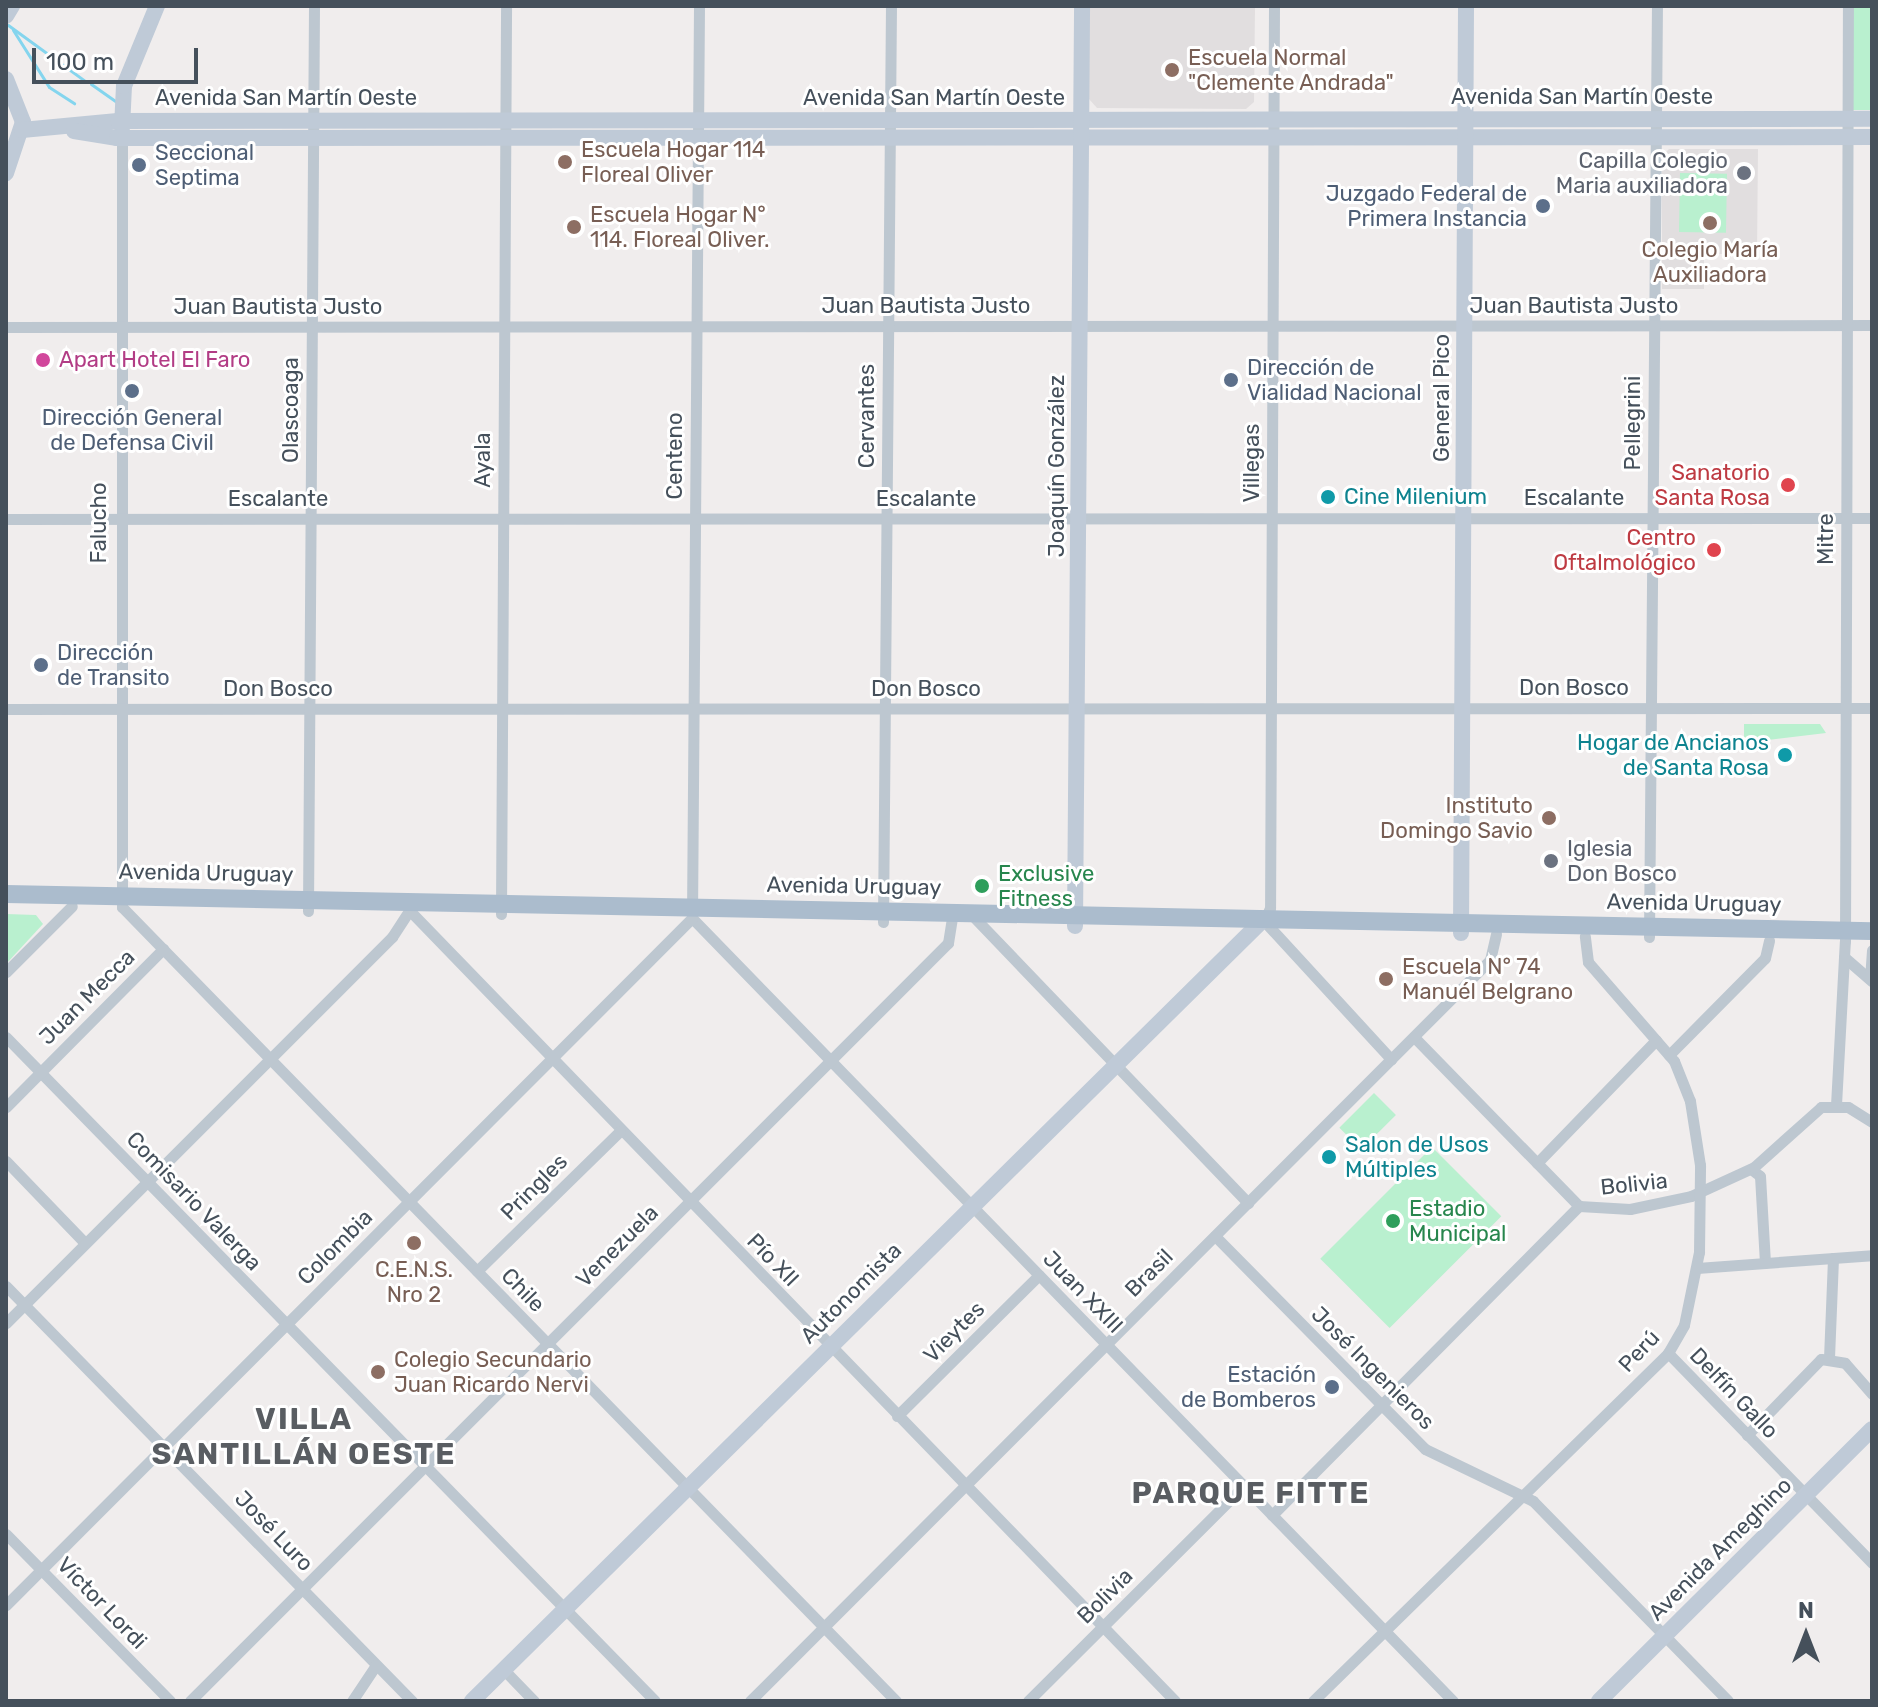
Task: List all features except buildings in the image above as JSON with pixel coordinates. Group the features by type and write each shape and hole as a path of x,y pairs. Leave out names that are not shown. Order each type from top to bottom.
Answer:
{"main road":[{"path":"6,16 12,6"},
{"path":"122,129 126,79 157,6"},
{"name":"Joaquín González","path":"1075,920 1082,6"},
{"name":"General Pico","path":"1461,928 1466,6"},
{"path":"6,173 22,130 9,79"},
{"name":"Avenida San Martín Oeste","path":"698,129 890,120 1274,119 1465,119 1656,128 1847,128"},
{"path":"1847,128 1872,119"},
{"name":"Avenida San Martín Oeste","path":"22,130 698,129 890,137 1465,137 1656,128"},
{"path":"1847,128 1872,137"},
{"name":"Avenida Uruguay","path":"6,894 119,901 1461,928 1610,925 1649,932 1845,943"},
{"name":"Avenida Uruguay","path":"6,905 72,906 119,901"},
{"name":"Avenida Uruguay","path":"1075,920 1248,929 1268,924"},
{"path":"1585,936 1610,925"},
{"name":"Avenida Uruguay","path":"1461,928 1496,934 1585,936 1649,932 1845,943"},
{"name":"Autonomista","path":"472,1701 1248,929"},
{"path":"1845,943 1872,931"},
{"path":"1845,943 1872,942"},
{"name":"Avenida Ameghino","path":"1599,1701 1872,1429"}],"street":[{"name":"Olascoaga","path":"308,905 314,6"},
{"name":"Ayala","path":"501,909 506,6"},
{"name":"Centeno","path":"692,913 699,6"},
{"name":"Cervantes","path":"883,916 891,6"},
{"name":"Villegas","path":"1268,924 1274,6"},
{"name":"Pellegrini","path":"1649,932 1657,6"},
{"name":"Mitre","path":"1845,943 1848,6"},
{"name":"Falucho","path":"119,901 122,129"},
{"name":"Juan Bautista Justo","path":"6,327 1872,325"},
{"name":"Escalante","path":"6,519 1872,518"},
{"name":"Don Bosco","path":"6,709 1872,708"},
{"name":"Chile","path":"119,901 896,1701"},
{"path":"6,972 72,906"},
{"path":"6,1323 270,1059 412,907"},
{"name":"Pío XII","path":"412,907 550,1060 1175,1701"},
{"name":"Colombia","path":"6,1605 550,1060 692,913"},
{"name":"Juan XXIII","path":"692,913 830,1060 1453,1701"},
{"path":"964,918 1114,1063 1248,1203"},
{"name":"Venezuela","path":"190,1701 948,943 964,918"},
{"path":"1268,924 1391,1059"},
{"name":"Brasil","path":"750,1701 1492,958 1496,934"},
{"name":"Perú","path":"1313,1701 1668,1353 1684,1325 1697,1268 1700,1192 1693,1112 1669,1055 1589,964 1585,936"},
{"path":"1669,1055 1766,957 1769,940"},
{"path":"1845,943 1871,980"},
{"path":"1845,943 1836,1105 1872,1122"},
{"name":"Juan Mecca","path":"6,1107 163,949"},
{"path":"1871,980 1872,950"},
{"name":"Comisario Valerga","path":"6,1037 655,1701"},
{"path":"1414,1037 1579,1206"},
{"path":"1537,1163 1656,1040"},
{"name":"Bolivia","path":"1272,1515 1579,1206 1640,1208 1700,1192 1751,1169 1807,1113 1836,1105"},
{"name":"Pringles","path":"477,1271 620,1131"},
{"path":"6,1161 85,1243"},
{"path":"1751,1169 1760,1176 1765,1263"},
{"name":"José Ingenieros","path":"1215,1236 1425,1449 1533,1501 1728,1701"},
{"path":"1697,1268 1872,1255"},
{"path":"1829,1358 1833,1258"},
{"name":"Vieytes","path":"897,1416 1039,1275"},
{"name":"José Luro","path":"6,1286 412,1701"},
{"name":"Delfín Gallo","path":"1668,1353 1872,1563"},
{"path":"1747,1435 1807,1368 1829,1358 1845,1363 1872,1394"},
{"name":"Bolivia","path":"1028,1701 1244,1486"},
{"name":"Víctor Lordi","path":"6,1534 170,1701"},
{"path":"352,1701 376,1665"},
{"path":"503,1669 534,1701"}],"shaded area":[{"name":"Escuela Normal \"Clemente Andrada\"","path":"1089,6 1255,6 1254,102 1246,109 1097,108 1089,99"},
{"name":"Colegio María Auxiliadora","path":"1669,149 1758,149 1757,254 1704,254 1704,289 1662,289 1662,156"}],"green space":[{"path":"1851,6 1872,6 1872,110 1851,110"},
{"path":"1680,173 1727,174 1726,233 1679,232"},
{"path":"1744,724 1820,724 1826,733 1744,743"},
{"path":"6,914 36,915 43,924 6,964"},
{"path":"1374,1093 1396,1115 1361,1150 1339,1128"},
{"path":"1432,1147 1501,1216 1390,1328 1320,1259"}],"waterway":[{"path":"8,25 85,81"},
{"path":"13,30 49,87 74,103"},
{"path":"91,84 118,103"}],"place":[{"name":"Escuela Normal \"Clemente Andrada\"","path":"1172,70"},
{"name":"Escuela Hogar 114 Floreal Oliver","path":"565,162"},
{"name":"Seccional Septima","path":"139,165"},
{"name":"Capilla Colegio Maria auxiliadora","path":"1744,173"},
{"name":"Juzgado Federal de Primera Instancia","path":"1543,206"},
{"name":"Colegio María Auxiliadora","path":"1710,223"},
{"name":"Escuela Hogar N° 114. Floreal Oliver.","path":"574,227"},
{"name":"Apart Hotel El Faro","path":"43,360"},
{"name":"Dirección de Vialidad Nacional","path":"1231,380"},
{"name":"Dirección General de Defensa Civil","path":"132,391"},
{"name":"Sanatorio Santa Rosa","path":"1788,485"},
{"name":"Cine Milenium","path":"1328,497"},
{"name":"Centro Oftalmológico","path":"1714,550"},
{"name":"Dirección de Transito","path":"41,665"},
{"name":"Hogar de Ancianos de Santa Rosa","path":"1785,755"},
{"name":"Instituto Domingo Savio","path":"1549,818"},
{"name":"Iglesia Don Bosco","path":"1551,861"},
{"name":"Exclusive Fitness","path":"982,886"},
{"name":"Escuela N° 74 Manuél Belgrano","path":"1386,979"},
{"name":"Salon de Usos Múltiples","path":"1329,1157"},
{"name":"Estadio Municipal","path":"1393,1221"},
{"name":"C.E.N.S. Nro 2","path":"414,1243"},
{"name":"Colegio Secundario Juan Ricardo Nervi","path":"378,1372"},
{"name":"Estación de Bomberos","path":"1332,1387"}],"district":[{"name":"VILLA SANTILLÁN OESTE","path":"304,1436"},
{"name":"PARQUE FITTE","path":"1251,1493"}]}
